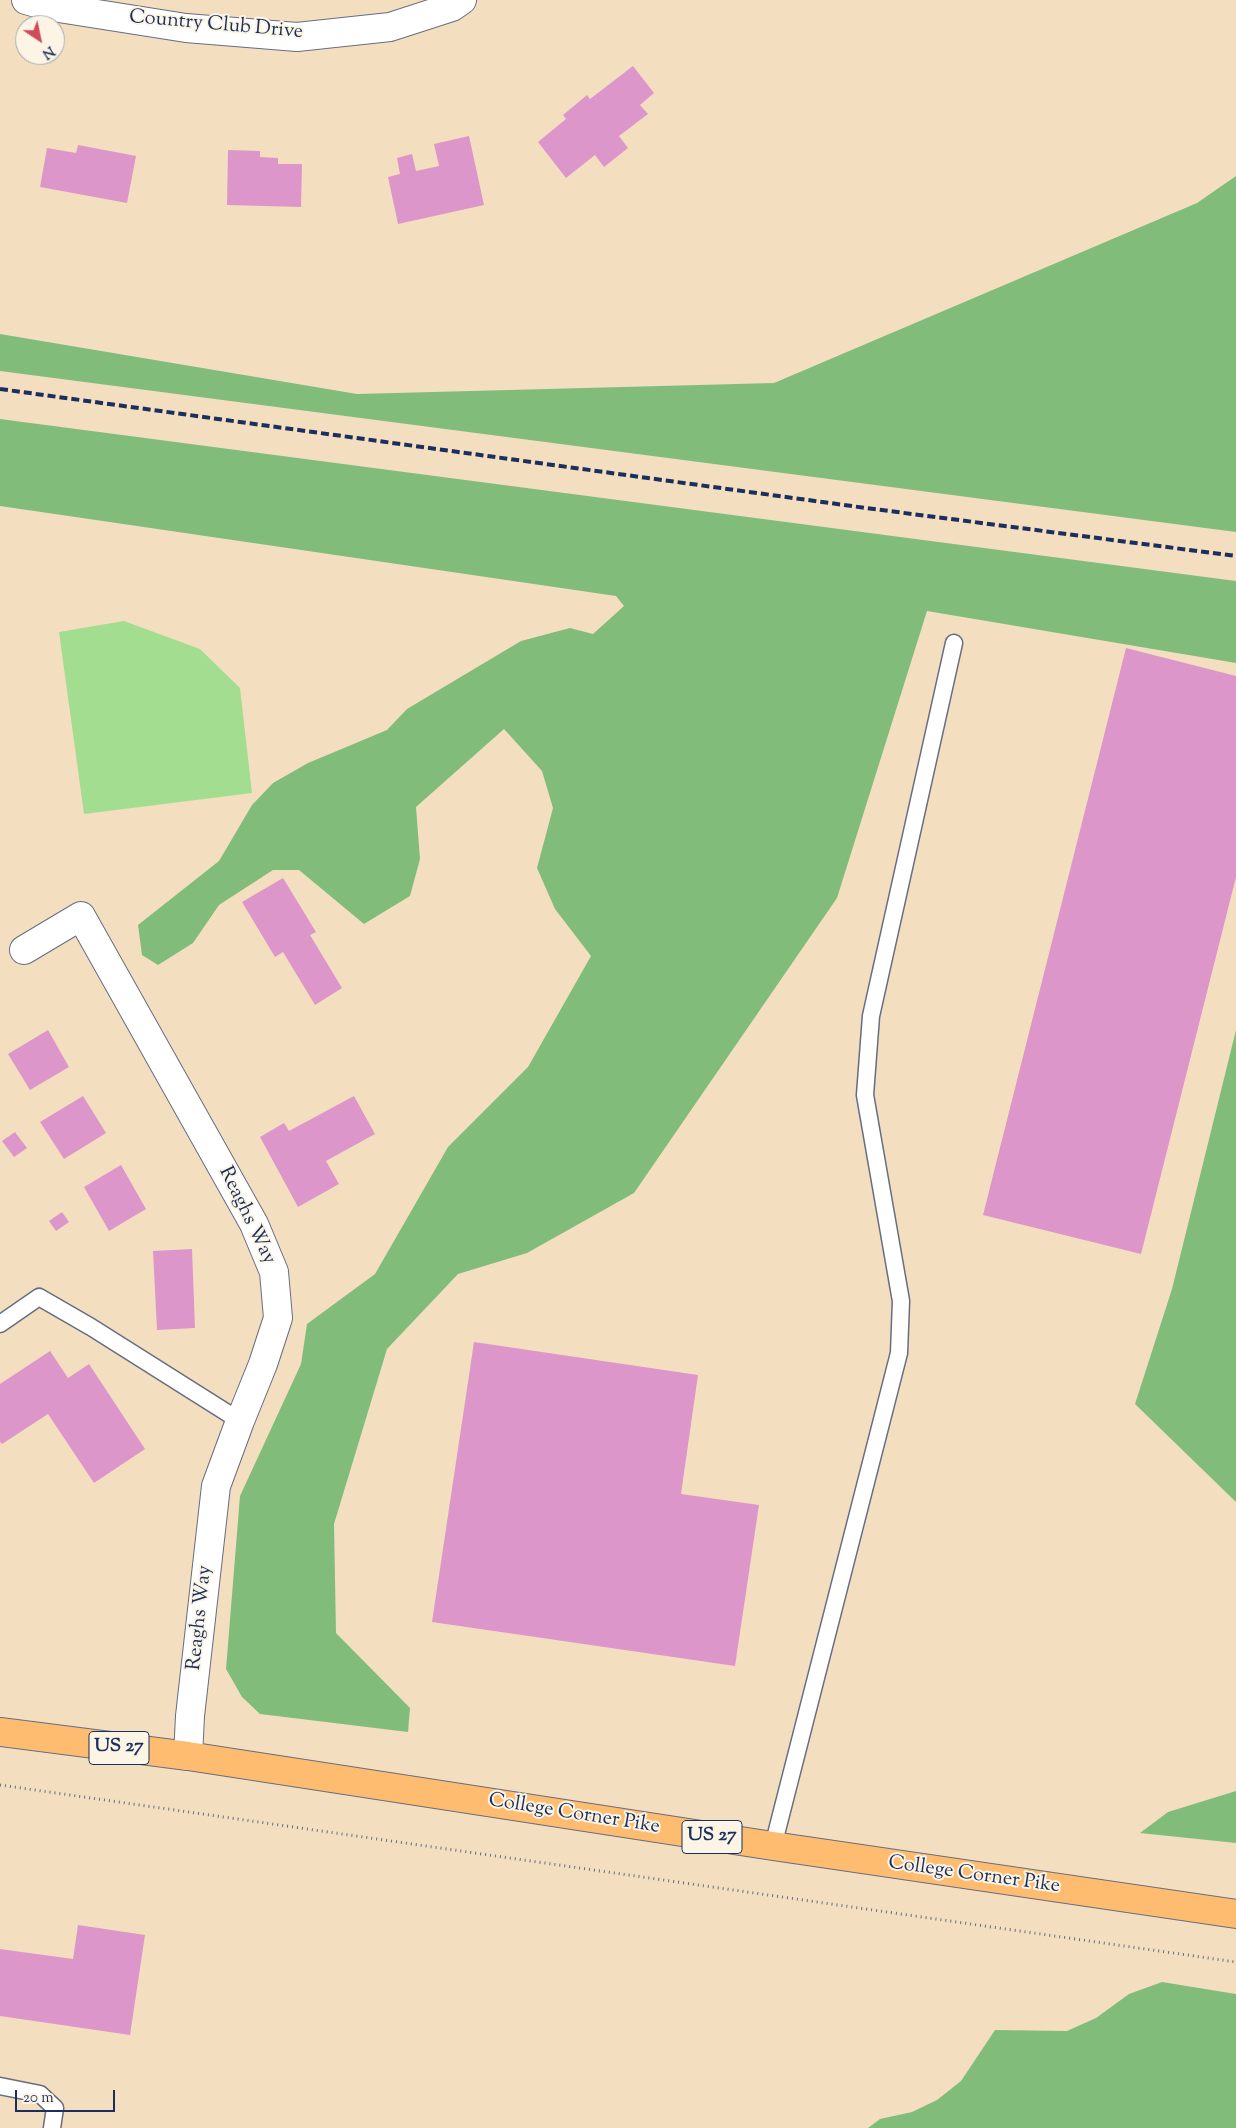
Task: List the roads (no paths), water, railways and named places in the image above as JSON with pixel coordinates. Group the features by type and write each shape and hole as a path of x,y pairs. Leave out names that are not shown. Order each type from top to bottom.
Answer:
{"highway":[{"name":"College Corner Pike","path":"0,1732 188,1756 773,1846 1236,1914"}],"street":[{"name":"Country Club Drive","path":"26,0 46,6 186,28 296,37 390,28 452,7 462,0"},
{"name":"Reaghs Way","path":"24,950 81,916 254,1224 274,1272 278,1318 263,1364 216,1486 191,1707 188,1756"}],"lane":[{"path":"773,1846 899,1353 901,1302 865,1095 871,1016 954,643"},
{"path":"0,1324 39,1297 91,1327 240,1421"},
{"path":"0,2086 40,2094 56,2108 52,2128"}],"railway":[{"path":"0,389 866,508 1236,556"}]}
